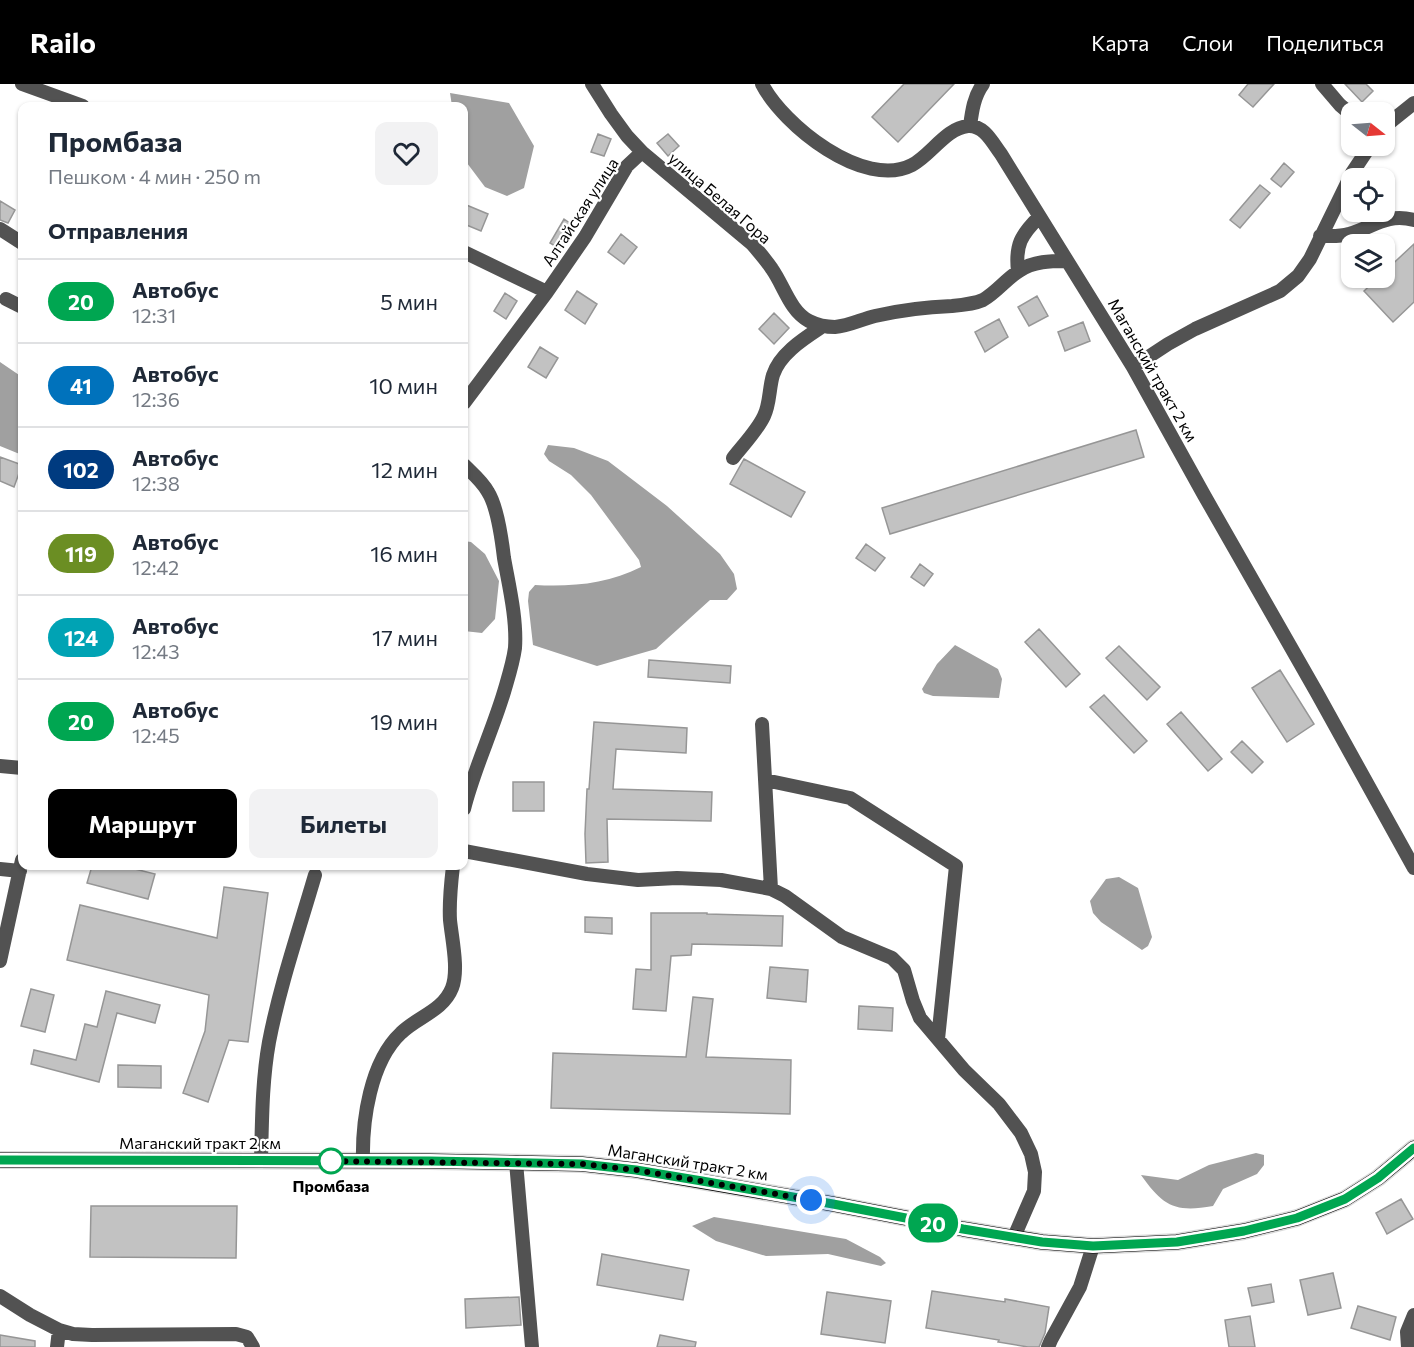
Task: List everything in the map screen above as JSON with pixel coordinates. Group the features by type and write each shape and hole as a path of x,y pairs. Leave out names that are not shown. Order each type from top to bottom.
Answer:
{"main road":[{"name":"Маганский тракт 2 км","path":"0,1160 582,1164 636,1170 1042,1242 1093,1246 1177,1242 1244,1231 1297,1218 1345,1199 1412,1156"}],"street":[{"path":"22,84 72,102"},
{"name":"улица Белая Гора","path":"592,84 627,136 642,152 752,244 773,270 797,312 808,320 823,326"},
{"path":"762,84 785,116 820,145 849,161 881,171 911,166 926,156 952,131 970,126 972,110 978,91 983,84"},
{"path":"1322,84 1341,106"},
{"path":"1395,118 1414,103"},
{"name":"Маганский тракт 2 км","path":"970,126 977,127 985,133 1001,154 1133,367 1414,868"},
{"name":"Алтайская улица","path":"468,398 585,237 627,166 642,152"},
{"path":"1133,367 1195,329 1280,291 1298,276 1310,259 1352,173 1363,156"},
{"path":"1018,271 1016,256 1020,243 1028,229 1039,217"},
{"path":"1320,236 1332,237 1349,234 1384,220 1399,217 1414,220"},
{"path":"0,229 18,240"},
{"name":"Алтайская улица","path":"468,254 547,292"},
{"path":"733,458 765,414 774,374 783,357 823,326 847,325 907,309 974,303 998,290 1018,271 1034,264 1067,261"},
{"path":"6,300 18,305"},
{"path":"468,469 489,493 494,509 504,552 513,614 515,648 495,721 468,795"},
{"path":"762,724 771,889"},
{"path":"0,766 18,768"},
{"path":"765,780 850,798 956,867 938,1039"},
{"path":"468,852 587,874 638,880 677,878 721,880 771,889 785,896 842,937 892,958 904,970 920,1018 964,1071 999,1104 1021,1133 1031,1154 1035,1172 1034,1191 1014,1237"},
{"path":"0,869 18,866"},
{"path":"0,961 20,870"},
{"path":"363,1161 362,1142 376,1072 389,1047 401,1032 444,1001 452,988 455,970 450,918 453,870"},
{"path":"261,1161 263,1083 268,1044 277,1002 315,875"},
{"path":"516,1162 532,1347"},
{"path":"1048,1347 1080,1287 1093,1246"},
{"path":"0,1296 59,1330 92,1341 236,1334 247,1337 253,1347"},
{"path":"1408,1347 1407,1332 1414,1315"},
{"path":"57,1347 59,1330"}],"shaded area":[{"path":"450,93 509,103 534,146 524,188 507,196 485,187 468,164 468,102 451,102"},
{"path":"0,362 18,374 18,453 0,446"},
{"path":"548,445 574,448 608,461 667,506 720,554 734,574 737,589 727,600 710,600 656,649 597,666 533,645 528,601 529,592 535,585 602,581 641,567 639,560 591,495 571,475 549,461 544,454"},
{"path":"468,542 485,554 499,581 495,619 482,633 468,631"},
{"path":"955,645 998,669 1002,679 999,698 933,696 924,693 922,689 937,664"},
{"path":"1119,877 1138,888 1152,937 1148,946 1142,950 1101,922 1093,913 1090,901 1106,879"},
{"path":"1256,1153 1264,1155 1264,1165 1257,1174 1223,1189 1213,1206 1189,1208 1171,1205 1156,1194 1141,1175 1178,1180 1209,1165"},
{"path":"714,1217 846,1239 880,1257 886,1263 881,1266 828,1254 766,1256 716,1241 692,1226"}],"building":[{"path":"904,84 954,84 898,142 872,117"},
{"path":"1248,84 1274,84 1253,107 1239,95"},
{"path":"1345,84 1366,84 1373,91 1362,102"},
{"path":"598,134 611,139 604,156 591,152"},
{"path":"668,134 679,146 668,156 657,143"},
{"path":"1284,163 1294,172 1281,187 1271,179"},
{"path":"1260,185 1270,193 1240,228 1230,220"},
{"path":"0,201 15,210 8,223 0,220"},
{"path":"468,206 488,214 481,231 468,226"},
{"path":"564,219 574,226 560,249 550,243"},
{"path":"621,234 637,247 624,264 608,252"},
{"path":"1414,244 1414,302 1393,322 1364,291 1367,288 1395,288 1395,262"},
{"path":"577,291 597,304 585,324 565,310"},
{"path":"505,293 517,301 506,319 494,311"},
{"path":"1037,296 1048,316 1029,326 1018,307"},
{"path":"774,313 789,328 774,344 759,329"},
{"path":"999,319 1008,337 985,352 975,332"},
{"path":"1083,322 1090,341 1065,351 1058,332"},
{"path":"540,347 558,358 546,378 528,367"},
{"path":"1136,430 1144,457 890,534 882,508"},
{"path":"0,457 18,464 18,476 14,487 0,481"},
{"path":"744,459 805,492 791,517 730,484"},
{"path":"866,544 885,558 875,571 856,558"},
{"path":"920,564 933,574 924,586 911,577"},
{"path":"1039,629 1080,674 1066,687 1025,642"},
{"path":"1119,646 1160,687 1147,700 1106,658"},
{"path":"649,660 731,666 730,683 648,677"},
{"path":"1280,670 1314,724 1287,742 1252,688"},
{"path":"1104,695 1147,741 1134,753 1090,707"},
{"path":"1181,712 1222,759 1208,771 1167,724"},
{"path":"594,722 687,728 686,753 616,749 613,789 712,792 711,821 607,819 608,862 586,863 587,789 589,789"},
{"path":"1242,741 1263,762 1252,773 1231,752"},
{"path":"513,782 544,782 544,811 513,811"},
{"path":"91,870 139,870 155,874 148,899 87,883"},
{"path":"224,887 268,893 248,1042 229,1040 208,1102 183,1093 205,1031 209,995 67,960 80,905 217,938"},
{"path":"651,913 783,916 782,946 692,944 691,955 671,956 666,1011 633,1009 636,969 651,970"},
{"path":"585,917 612,918 612,934 585,932"},
{"path":"770,967 808,970 806,1002 767,998"},
{"path":"31,989 54,995 45,1032 21,1026"},
{"path":"106,991 160,1005 155,1023 117,1013 99,1082 31,1064 34,1050 76,1060 85,1024 97,1027"},
{"path":"693,997 713,999 706,1057 791,1060 790,1114 551,1108 553,1053 686,1057"},
{"path":"859,1006 893,1008 892,1031 858,1029"},
{"path":"118,1065 161,1066 161,1088 118,1087"},
{"path":"1401,1199 1413,1219 1387,1234 1376,1213"},
{"path":"91,1206 237,1206 236,1258 90,1257"},
{"path":"602,1254 689,1270 683,1300 597,1285"},
{"path":"1333,1273 1341,1308 1308,1315 1300,1280"},
{"path":"1271,1284 1274,1302 1252,1306 1248,1288"},
{"path":"932,1291 1005,1302 1005,1299 1049,1307 1045,1333 1039,1347 998,1342 999,1340 926,1328"},
{"path":"827,1292 891,1301 885,1343 821,1334"},
{"path":"519,1297 521,1325 466,1328 465,1299"},
{"path":"1358,1306 1396,1317 1390,1340 1351,1328"},
{"path":"1250,1316 1255,1347 1229,1347 1225,1320"},
{"path":"0,1335 35,1341 35,1347 0,1347"},
{"path":"660,1335 696,1342 695,1347 657,1347"}],"bus line":[{"name":"20","path":"0,1160 430,1161 582,1164 702,1181 1042,1242 1093,1246 1177,1242 1244,1231 1297,1218 1345,1199 1378,1178 1414,1148"}],"place":[{"name":"Промбаза","path":"331,1161"}],"route":[{"path":"331,1161 322,1161 582,1164 636,1170 811,1200"}]}
